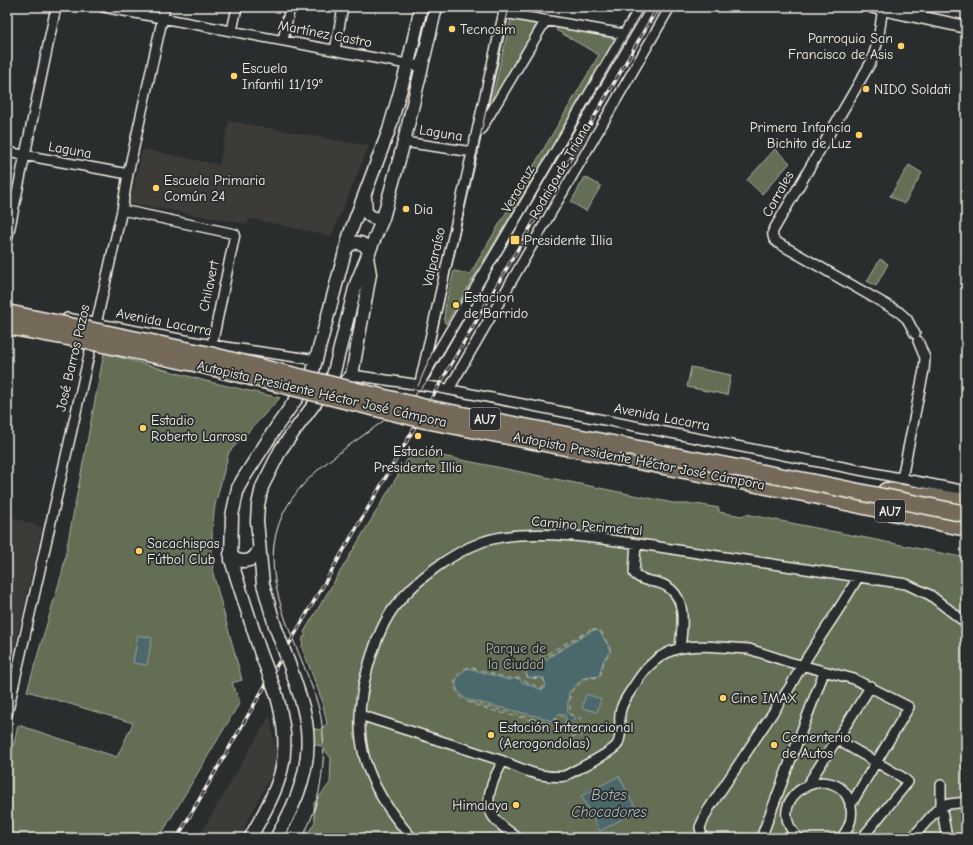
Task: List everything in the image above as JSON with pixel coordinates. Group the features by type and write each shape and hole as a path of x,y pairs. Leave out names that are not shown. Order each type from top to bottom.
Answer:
{"highway":[{"name":"Autopista Presidente Héctor José Cámpora","path":"7,313 205,354 426,408 817,489 966,528"},
{"name":"Autopista Presidente Héctor José Cámpora","path":"7,326 89,341 203,365 425,420 966,514"},
{"path":"817,489 966,502"},
{"path":"817,489 857,510 966,537"}],"main road":[{"path":"250,838 273,797 284,767 285,736 276,693 234,575 230,554 232,516 240,484 272,432 304,388 317,360 345,250 389,130 408,64 421,7"},
{"path":"276,838 297,798 303,782 308,754 306,720 291,669 275,626 264,584 259,549 258,505 264,481 280,448 324,391 336,367 352,298 382,218 404,142 436,7"},
{"path":"880,8 966,27"},
{"path":"366,191 364,207 366,212 370,217 376,219 382,218"},
{"path":"324,391 337,388 346,382 352,375 370,274 367,248 360,242 354,242 345,250"},
{"path":"230,554 238,560 247,561 256,556 259,549"}],"street":[{"path":"7,241 26,157 56,7"},
{"name":"Martínez Castro","path":"103,7 423,67"},
{"name":"José Barros Pazos","path":"7,715 122,210 128,174 165,7"},
{"path":"232,31 237,7"},
{"path":"283,40 290,7"},
{"path":"335,50 343,7"},
{"name":"Veracruz","path":"419,384 431,367 640,7"},
{"name":"Rodrigo de Triana","path":"449,389 670,7"},
{"name":"Corrales","path":"880,8 878,42 870,62 801,180 773,231 772,236 773,240 778,244 899,312 907,319 925,358 924,370 902,478"},
{"path":"504,10 546,20 624,34"},
{"name":"Valparaíso","path":"419,384 473,152 504,10"},
{"name":"Valparaíso","path":"476,136 546,20"},
{"name":"Laguna","path":"404,142 473,152"},
{"name":"Laguna","path":"7,152 26,157 128,174"},
{"name":"Chilavert","path":"122,210 235,234 212,345"},
{"name":"Avenida Lacarra","path":"7,306 212,345 317,360"},
{"name":"Avenida Lacarra","path":"352,375 449,389 966,491"},
{"name":"Camino Perimetral","path":"412,838 382,800 366,764 360,744 360,715 364,681 382,631 396,606 428,574 457,554 483,542 522,534 575,537 636,544 906,584 930,595 966,623"},
{"path":"636,544 634,573 638,577 662,584 673,592 680,601 682,611 680,647"},
{"path":"702,838 700,827 708,810 790,687 801,666 834,618 858,577"},
{"path":"360,715 503,761 524,771 559,777 565,776 612,750 619,741 621,708 643,672 660,655 680,647 749,649 801,666 854,679 871,686 908,707 850,806"},
{"path":"761,838 824,672"},
{"path":"798,838 789,824 788,808 795,794 808,784 871,686"},
{"path":"836,739 902,777 908,782 862,838"},
{"path":"503,761 494,778 489,802 492,816 518,838"},
{"path":"808,784 818,782 833,785 845,795 850,806 851,819 844,837"},
{"path":"941,785 941,805 947,838"},
{"path":"912,838 941,805 966,802"}],"shaded area":[{"path":"229,121 369,146 331,236 249,218 247,224 130,203 143,149 219,165"},
{"path":"7,515 42,528 7,681"},
{"path":"270,715 277,763 239,838 198,838"}],"green space":[{"path":"511,18 535,23 534,31 489,111"},
{"path":"558,27 616,39 446,324 444,322 445,307 454,271 470,274 599,55 556,30"},
{"path":"775,149 790,163 762,194 747,180"},
{"path":"909,165 922,173 904,204 890,196"},
{"path":"585,177 601,186 586,211 571,202"},
{"path":"880,259 888,264 876,286 867,281"},
{"name":"Sacachispas Fútbol Club","path":"104,353 206,381 280,398 229,452 215,505 212,529 213,573 242,680 232,683 240,702 159,838 7,838 7,775 18,725 117,757 133,723 27,691 62,573"},
{"path":"691,367 731,375 727,395 687,387"},
{"name":"Parque de la Ciudad","path":"413,450 678,504 696,504 719,508 719,512 742,516 746,514 966,558 966,838 305,838 315,822 314,803 330,783 331,758 321,746 312,744 313,728 319,730 327,724 322,700 302,648 303,637 306,636 304,632"}],"water":[{"path":"596,630 600,632 610,651 604,659 599,676 583,678 569,692 567,711 576,718 567,723 565,715 560,713 552,721 466,699 461,695 456,687 457,679 463,671 468,668 509,680 517,678 522,682 542,690 546,687 544,678 528,677 526,674 527,671"},
{"path":"138,635 152,638 147,665 133,663"},
{"path":"586,694 601,699 597,712 582,708"},
{"name":"Botes Chocadores","path":"619,776 637,811 600,831 581,796"}],"ferry route":[{"path":"592,629 601,631 611,651 604,661 600,677 584,679 570,693 570,714 580,718 585,727 581,736 571,737 567,733 565,729 565,719 561,715 551,723 543,722 493,711 464,700 457,693 455,687 457,676 463,670 470,667 507,678 519,678 543,688 545,682 543,679 528,678 525,673 530,667 546,655 592,629"},
{"path":"534,665 588,632"},
{"path":"470,702 546,722"}],"tram line":[{"path":"418,386 432,353 509,7"},
{"path":"302,838 309,824 319,793 322,775 323,741 319,709 282,611 276,586 273,560 276,535 285,510 298,491 314,473 333,457 395,412 429,379 644,7"}],"railway":[{"path":"177,838 658,7"}],"place":[{"name":"Tecnosim","path":"452,29"},
{"name":"Parroquia San Francisco de Asis","path":"901,46"},
{"name":"Escuela Infantil 11/19°","path":"234,76"},
{"name":"NIDO Soldati","path":"866,89"},
{"name":"Primera Infancia Bichito de Luz","path":"859,135"},
{"name":"Escuela Primaria Común 24","path":"156,188"},
{"name":"Dia","path":"406,209"},
{"name":"Presidente Illia","path":"515,240"},
{"name":"Estacion de Barrido","path":"456,305"},
{"name":"Estadio Roberto Larrosa","path":"143,428"},
{"name":"Estación Presidente Illia","path":"418,436"},
{"name":"Sacachispas Fútbol Club","path":"139,551"},
{"name":"Cine IMAX","path":"723,698"},
{"name":"Estación Internacional (Aerogondolas)","path":"491,735"},
{"name":"Cementerio de Autos","path":"774,745"},
{"name":"Himalaya","path":"516,805"}]}
